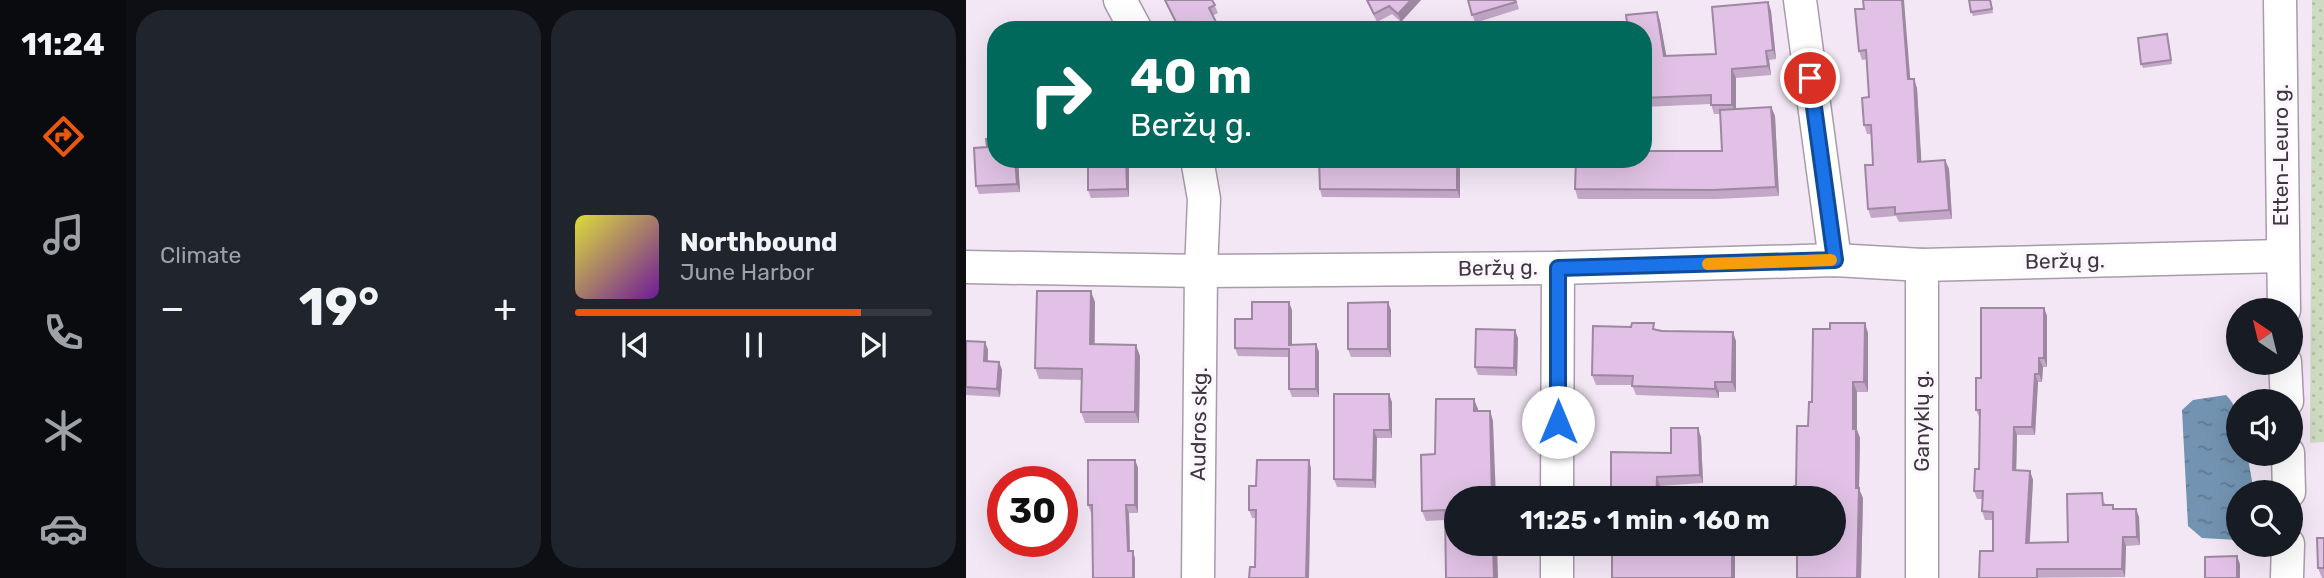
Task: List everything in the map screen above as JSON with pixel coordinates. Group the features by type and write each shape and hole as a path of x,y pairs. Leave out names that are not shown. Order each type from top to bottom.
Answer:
{"street":[{"path":"1120,0 1131,21"},
{"path":"1800,0 1835,260"},
{"name":"Etten-Leuro g.","path":"2280,0 2284,298"},
{"name":"Audros skg.","path":"1198,578 1201,271 1205,199 1199,168"},
{"name":"Beržų g.","path":"966,267 1201,271 1558,268 1835,260 1922,265 2282,256"},
{"name":"Ganyklų g.","path":"1922,265 1922,578"},
{"path":"1557,486 1558,268"},
{"path":"1557,556 1557,578"},
{"path":"2287,578 2288,557"}],"green space":[{"path":"2312,0 2324,0 2324,442 2310,443"}],"water":[{"path":"2226,395 2226,466 2249,466 2252,480 2226,480 2226,539 2202,538 2188,526 2182,410 2193,400"}],"building":[{"path":"1165,0 1212,0 1215,5 1209,8 1216,21 1176,21"},
{"path":"1367,0 1411,0 1398,14 1389,6 1374,14"},
{"path":"1468,0 1515,0 1516,2 1472,15"},
{"path":"1863,0 1902,0 1908,79 1914,79 1918,162 1945,160 1949,210 1895,214 1895,207 1868,209 1865,165 1873,165 1871,125 1864,125 1862,98 1869,97 1866,50 1859,51 1855,9 1864,9"},
{"path":"1969,0 1990,0 1992,9 1971,12"},
{"path":"1768,2 1773,50 1766,51 1768,66 1732,69 1732,105 1711,105 1711,95 1652,98 1652,21 1627,21 1626,15 1657,12 1664,56 1716,54 1712,7"},
{"path":"2167,34 2171,60 2141,64 2138,38"},
{"path":"1771,107 1776,187 1712,190 1575,189 1576,168 1652,168 1652,151 1722,151 1720,110"},
{"path":"987,147 987,168 1016,168 1017,184 976,186 974,148"},
{"path":"1088,168 1126,168 1127,189 1088,190"},
{"path":"1319,168 1457,168 1457,190 1320,189"},
{"path":"1037,291 1091,291 1090,344 1136,345 1135,412 1081,412 1082,369 1035,368"},
{"path":"1252,302 1289,302 1289,345 1316,344 1316,389 1289,389 1289,349 1235,348 1235,319 1252,319"},
{"path":"1388,302 1388,349 1348,349 1348,303"},
{"path":"1981,308 2044,308 2044,358 2039,358 2039,374 2035,374 2032,427 2014,427 2013,470 2030,471 2026,543 2068,542 2067,494 2102,493 2103,505 2113,505 2113,509 2136,509 2137,537 2123,537 2122,569 2037,569 2037,578 1979,578 1980,551 1993,551 1993,512 1982,511 1983,491 1974,491 1975,469 1979,469 1980,410 1976,410 1976,378 1981,378"},
{"path":"1632,323 1654,323 1653,329 1661,331 1733,332 1732,382 1715,382 1715,389 1632,386 1633,376 1592,375 1593,326 1631,327"},
{"path":"1830,323 1865,323 1864,382 1853,382 1856,488 1859,488 1857,578 1797,578 1797,556 1846,556 1846,486 1796,486 1797,426 1808,426 1809,402 1812,402 1813,329 1830,329"},
{"path":"1476,329 1515,330 1514,368 1475,367"},
{"path":"966,341 985,342 984,361 999,362 997,389 966,387"},
{"path":"1334,394 1389,394 1390,430 1374,430 1373,480 1334,479"},
{"path":"1436,399 1474,399 1474,411 1490,411 1492,486 1444,486 1444,510 1422,511 1421,455 1435,454"},
{"path":"1671,428 1698,428 1700,475 1657,477 1657,486 1611,486 1611,452 1671,453"},
{"path":"1088,460 1135,460 1135,505 1126,505 1128,551 1133,551 1133,578 1093,578"},
{"path":"1257,460 1309,460 1306,578 1249,578 1250,567 1255,567 1256,510 1249,510 1249,486 1256,486"},
{"path":"2317,538 2324,538 2324,568 2318,568"},
{"path":"1446,556 1493,556 1494,578 1446,578"},
{"path":"1612,556 1732,556 1732,578 1612,578"},
{"path":"2205,557 2237,557 2237,578 2205,578"}],"slow traffic":[{"path":"1708,264 1831,260"}],"route":[{"path":"1558,422 1558,268 1835,260 1810,78"}]}
